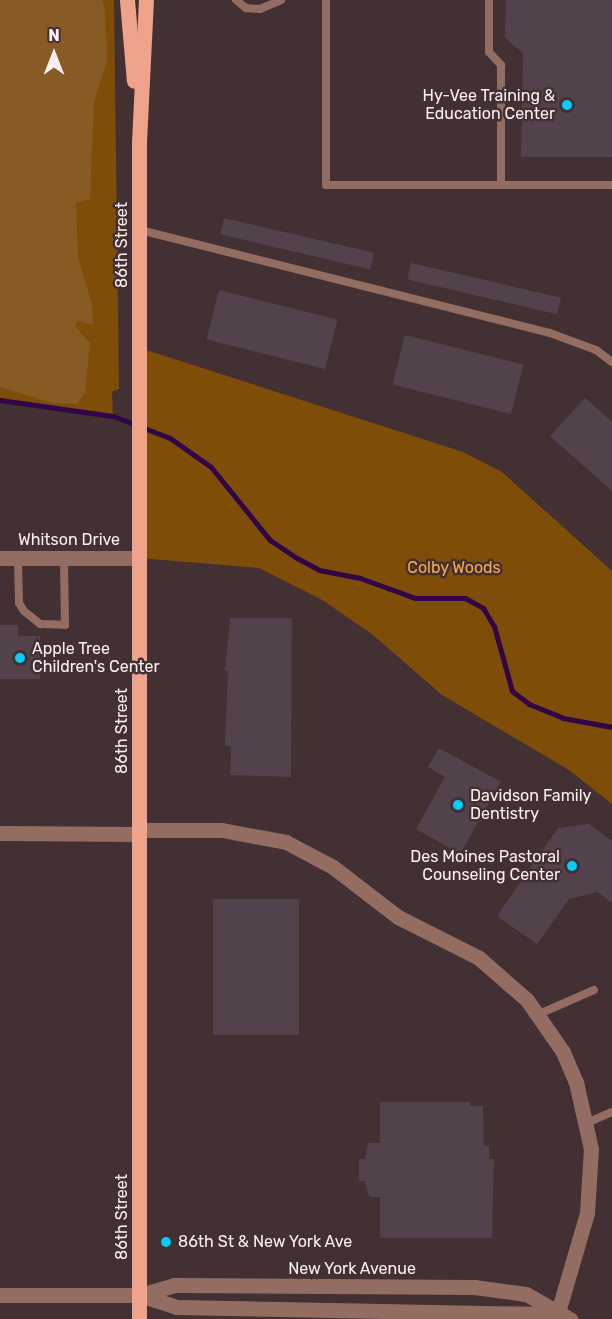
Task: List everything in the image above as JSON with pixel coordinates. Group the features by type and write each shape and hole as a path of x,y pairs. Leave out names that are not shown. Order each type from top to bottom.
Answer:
{"main road":[{"name":"86th Street","path":"127,0 139,142"},
{"name":"86th Street","path":"139,1319 139,142 146,0"}],"street":[{"name":"Whitson Drive","path":"0,558 139,558"},
{"path":"0,833 258,834 311,853 398,917 479,958 504,977 539,1014 567,1062 587,1123 591,1170 587,1213 561,1317"},
{"name":"New York Avenue","path":"0,1295 140,1295 175,1285 474,1287 526,1294 561,1317"},
{"name":"New York Avenue","path":"140,1295 177,1307 561,1317"}],"lane":[{"path":"236,0 246,8 260,9 281,0"},
{"path":"326,0 326,185 612,185"},
{"path":"489,0 489,51 501,65 501,185"},
{"path":"140,230 550,333 596,350 612,362"},
{"path":"18,558 19,603 24,611 40,624 65,624 64,558"},
{"path":"539,1014 594,990"},
{"path":"587,1123 612,1112"}],"green space":[{"path":"0,0 114,0 119,389 112,392 113,416 0,400"},
{"name":"Colby Woods","path":"140,348 463,452 502,472 612,571 612,804 569,770 442,695 373,635 324,601 259,568 139,558"}],"shaded area":[{"path":"0,0 102,0 105,11 107,61 94,102 90,199 76,203 78,258 92,304 93,325 78,321 75,326 90,343 85,393 77,404 53,403 0,387"}],"building":[{"name":"Hy-Vee Training & Education Center","path":"506,0 612,0 612,157 521,157 523,53 505,38"},
{"path":"224,218 374,253 370,269 220,235"},
{"path":"411,263 561,298 557,314 407,280"},
{"path":"219,290 337,320 325,369 207,339"},
{"path":"405,335 523,365 511,414 393,384"},
{"path":"585,398 612,422 612,491 550,436"},
{"path":"230,618 292,618 291,777 230,775 231,746 225,746 228,671 225,671"},
{"name":"Apple Tree Children's Center","path":"0,625 18,625 18,636 40,636 40,679 0,679"},
{"name":"Davidson Family Dentistry","path":"439,748 501,782 460,854 416,829 445,777 428,767"},
{"name":"Des Moines Pastoral Counseling Center","path":"589,824 612,841 612,903 597,892 569,899 537,944 497,916 558,828"},
{"path":"213,899 299,899 299,1035 213,1035"},
{"path":"380,1102 470,1102 470,1106 483,1106 484,1146 489,1146 489,1159 494,1159 492,1238 380,1238 380,1197 369,1197 365,1181 359,1181 359,1159 365,1159 368,1143 380,1143"}],"waterway":[{"path":"0,400 113,416 170,438 211,467 270,540 295,557 319,570 360,578 415,598 465,598 483,608 494,626 512,691 529,704 563,718 612,727"}],"place":[{"name":"Hy-Vee Training & Education Center","path":"567,105"},
{"name":"Apple Tree Children's Center","path":"20,658"},
{"name":"Davidson Family Dentistry","path":"458,805"},
{"name":"Des Moines Pastoral Counseling Center","path":"572,866"},
{"name":"86th St & New York Ave","path":"166,1242"}]}
